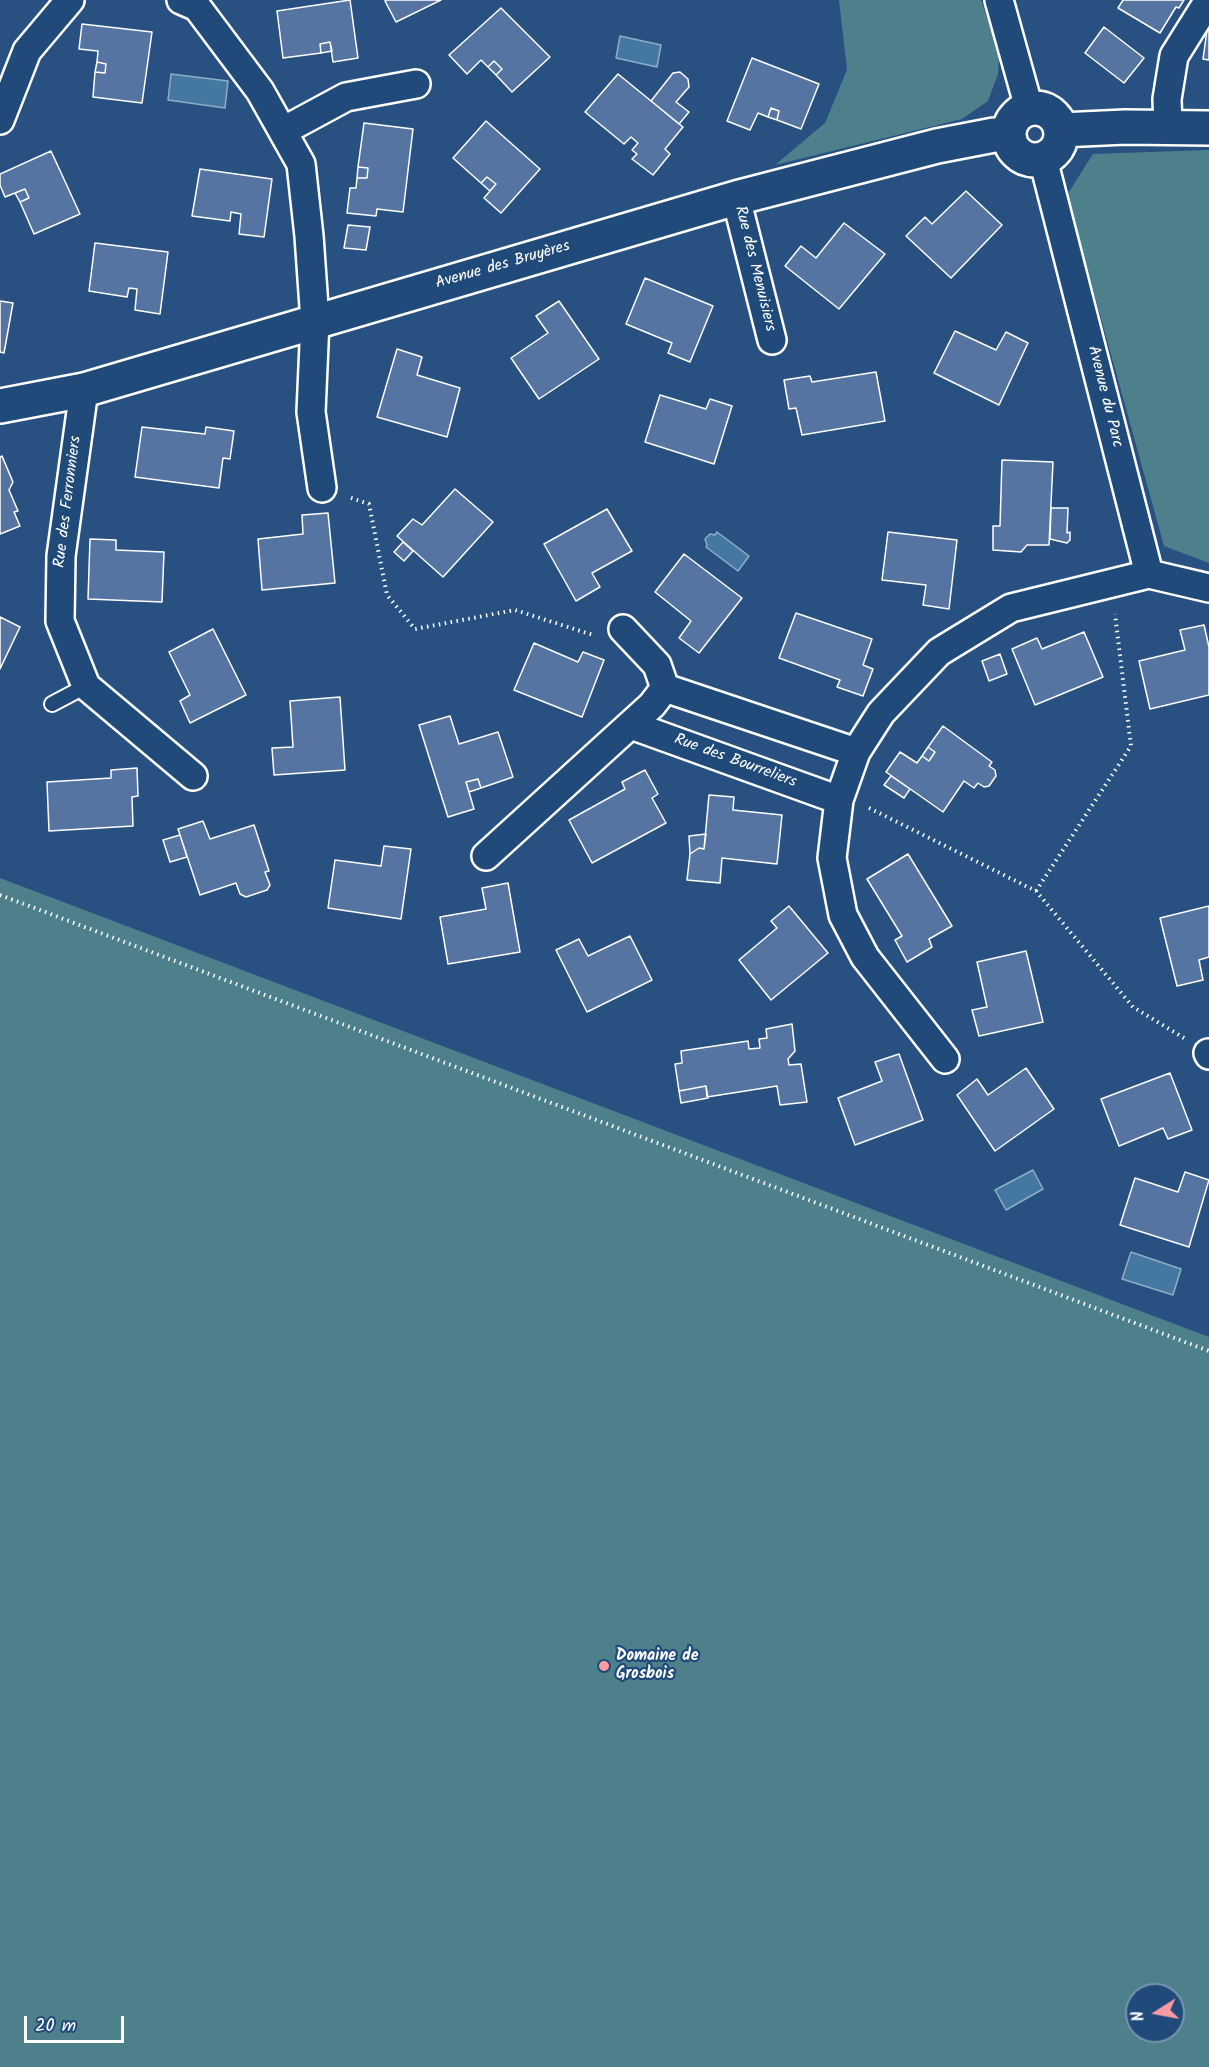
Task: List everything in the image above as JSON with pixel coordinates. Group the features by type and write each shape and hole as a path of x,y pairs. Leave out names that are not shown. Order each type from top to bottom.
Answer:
{"street":[{"path":"0,120 27,51 70,0"},
{"path":"181,0 197,7 260,91 301,164 315,321 311,412 322,488"},
{"path":"999,0 1029,108"},
{"path":"1168,127 1167,99 1174,56 1209,0"},
{"path":"283,131 346,97 416,84"},
{"path":"1029,108 1046,110 1053,115 1061,130 1060,144 1050,156 1035,160 1020,155 1014,150 1009,135 1015,118 1029,108"},
{"path":"1061,130 1209,128"},
{"name":"Avenue des Bruyères","path":"0,406 84,390 735,198 937,146 994,135 1009,135"},
{"name":"Avenue du Parc","path":"1043,159 1149,574"},
{"name":"Rue des Menuisiers","path":"735,198 772,339"},
{"name":"Rue des Ferronniers","path":"84,390 61,556 60,621 86,686 193,776"},
{"path":"945,1059 865,957 843,915 832,858 839,800 856,752 881,713 939,652 1011,608 1149,574 1209,588"},
{"path":"622,629 657,665 665,688"},
{"path":"665,688 856,752"},
{"path":"486,856 631,725 652,705 665,688"},
{"name":"Rue des Bourreliers","path":"631,725 839,800"}],"lane":[{"path":"52,704 86,686"}],"path":[{"path":"322,488 369,504 387,595 415,629 515,610 602,638 622,629"},
{"path":"1036,891 1131,746 1111,583"},
{"path":"839,800 853,800 1036,891 1133,1007 1208,1054"},
{"path":"0,895 1209,1351"}],"green space":[{"path":"839,0 981,0 999,52 998,74 988,101 962,119 775,165 825,123 847,70"},
{"path":"1209,150 1209,563 1164,546 1067,195 1093,154"},
{"name":"Domaine de Grosbois","path":"0,878 1209,1337 1209,2067 0,2067"}],"water":[{"path":"620,36 661,45 657,67 616,58"},
{"path":"171,74 228,81 225,108 168,100"},
{"path":"717,532 749,556 738,571 706,547 705,539"},
{"path":"1033,1170 1043,1189 1006,1210 995,1190"},
{"path":"1131,1252 1181,1269 1173,1295 1122,1279"}],"building":[{"path":"350,0 358,58 333,62 330,42 320,44 321,53 283,58 277,11"},
{"path":"441,0 396,22 385,1"},
{"path":"1123,0 1184,0 1179,8 1176,7 1160,33 1118,8"},
{"path":"501,8 550,57 512,92 496,75 502,69 494,61 488,67 481,60 467,74 449,55"},
{"path":"82,24 152,32 142,103 93,97 95,72 105,73 106,64 97,62 98,51 79,49"},
{"path":"1104,27 1144,58 1124,83 1085,53"},
{"path":"1207,30 1209,30 1209,60 1203,59"},
{"path":"330,42 332,51 321,53 320,44"},
{"path":"752,58 819,84 801,129 777,120 779,111 771,108 768,117 758,113 750,130 727,121"},
{"path":"494,61 502,69 496,75 488,67"},
{"path":"97,62 106,64 105,73 95,72"},
{"path":"680,72 688,79 689,87 676,102 689,112 679,124 651,101 673,73"},
{"path":"618,74 683,127 665,149 670,154 653,175 632,159 637,154 632,150 638,143 631,137 624,144 585,112"},
{"path":"771,108 779,111 777,120 768,117"},
{"path":"486,121 540,169 501,213 484,198 496,184 487,177 481,183 453,158"},
{"path":"364,123 413,129 403,212 377,209 376,216 347,213 350,188 356,188 357,178 367,178 368,168 358,167"},
{"path":"51,151 80,214 34,234 20,202 29,198 25,189 5,197 0,185 0,174"},
{"path":"358,167 368,168 367,178 357,178"},
{"path":"200,169 272,179 264,237 239,234 241,214 231,212 230,221 192,216"},
{"path":"487,177 496,184 490,191 481,183"},
{"path":"25,189 29,198 20,202 15,193"},
{"path":"966,191 1002,225 951,278 906,236 925,217 932,224"},
{"path":"844,223 885,254 839,309 785,266 801,246 816,258"},
{"path":"348,225 370,227 366,250 344,248"},
{"path":"95,243 168,252 160,314 135,310 137,289 129,288 127,297 89,291"},
{"path":"645,278 713,306 690,362 668,353 672,343 626,324"},
{"path":"0,301 13,303 4,353 0,352"},
{"path":"559,301 599,359 539,399 511,358 548,333 536,316"},
{"path":"955,331 996,350 1006,332 1028,343 999,405 934,373"},
{"path":"397,349 422,357 417,375 460,388 447,437 377,417"},
{"path":"876,372 885,421 802,435 796,408 789,409 784,380 810,376 812,382"},
{"path":"660,395 706,409 710,399 732,406 714,464 645,442"},
{"path":"142,427 205,434 206,427 234,431 230,459 223,458 219,488 135,477"},
{"path":"2,456 13,482 9,490 18,511 14,512 20,526 0,534 0,457"},
{"path":"1002,460 1053,462 1049,545 1027,545 1021,552 993,550 993,526 1000,526"},
{"path":"455,489 493,522 443,577 397,536 413,519 422,525"},
{"path":"1051,508 1068,508 1067,533 1070,532 1070,540 1067,543 1050,539"},
{"path":"607,509 632,551 592,573 600,587 576,601 544,544"},
{"path":"328,513 335,583 262,590 258,539 303,534 302,515"},
{"path":"888,532 957,540 949,609 923,605 926,585 882,580"},
{"path":"90,539 116,540 116,550 164,552 162,602 88,599"},
{"path":"403,542 413,551 404,561 394,552"},
{"path":"684,554 742,598 699,653 679,638 691,621 655,592"},
{"path":"796,613 872,639 863,665 873,669 863,696 837,687 840,680 779,658"},
{"path":"0,617 20,627 0,669"},
{"path":"1204,625 1209,647 1209,695 1150,709 1139,661 1185,650 1180,630"},
{"path":"213,629 246,695 190,723 180,701 190,695 169,652"},
{"path":"1084,632 1103,677 1035,705 1012,649 1037,638 1042,649"},
{"path":"534,643 578,662 583,652 604,660 582,717 514,690"},
{"path":"1000,654 1007,674 989,681 982,661"},
{"path":"340,697 345,770 274,775 272,748 293,747 290,701"},
{"path":"450,716 459,744 498,732 513,777 481,788 478,779 466,782 474,809 448,817 419,725"},
{"path":"943,726 992,762 989,766 995,770 996,776 989,786 984,787 978,783 974,788 964,781 943,812 886,772 900,752 917,763 922,756 929,761 935,752 928,747"},
{"path":"928,747 935,752 929,761 922,756"},
{"path":"137,768 138,796 132,797 133,826 49,831 47,782 111,778 111,770"},
{"path":"645,770 658,794 652,798 666,823 592,863 569,820 625,789 622,782"},
{"path":"891,776 910,789 904,798 884,785"},
{"path":"478,779 481,788 469,792 466,782"},
{"path":"709,795 734,797 733,810 782,815 777,864 722,858 720,883 687,880 690,854 699,848 704,849"},
{"path":"203,821 210,839 254,825 269,871 265,872 270,885 267,890 246,897 240,894 236,883 200,895 178,829"},
{"path":"706,834 704,849 699,848 690,854 689,836"},
{"path":"180,835 187,857 170,862 163,840"},
{"path":"384,846 411,849 401,919 328,908 335,860 381,866"},
{"path":"908,854 952,926 929,939 932,947 907,962 895,940 902,936 867,879"},
{"path":"508,883 520,952 448,964 440,917 486,909 482,888"},
{"path":"789,906 828,953 771,1000 739,960 777,928 771,921"},
{"path":"1209,906 1209,957 1199,960 1203,980 1177,986 1160,918"},
{"path":"630,936 652,980 587,1012 556,950 579,939 588,956"},
{"path":"1026,951 1043,1022 979,1036 972,1010 987,1007 977,962"},
{"path":"792,1024 795,1051 788,1059 789,1065 801,1064 807,1102 780,1105 777,1086 707,1097 706,1086 679,1091 675,1064 682,1063 681,1051 748,1041 749,1049 760,1048 759,1039 767,1038 766,1029"},
{"path":"899,1054 923,1120 855,1145 838,1098 882,1081 875,1062"},
{"path":"1026,1068 1054,1109 995,1151 957,1095 977,1079 988,1095"},
{"path":"1170,1073 1192,1130 1168,1139 1163,1128 1119,1146 1101,1099"},
{"path":"706,1086 708,1098 681,1103 679,1091"},
{"path":"1185,1172 1209,1180 1189,1247 1120,1225 1135,1178 1178,1192"}],"place":[{"name":"Domaine de Grosbois","path":"604,1666"}]}
